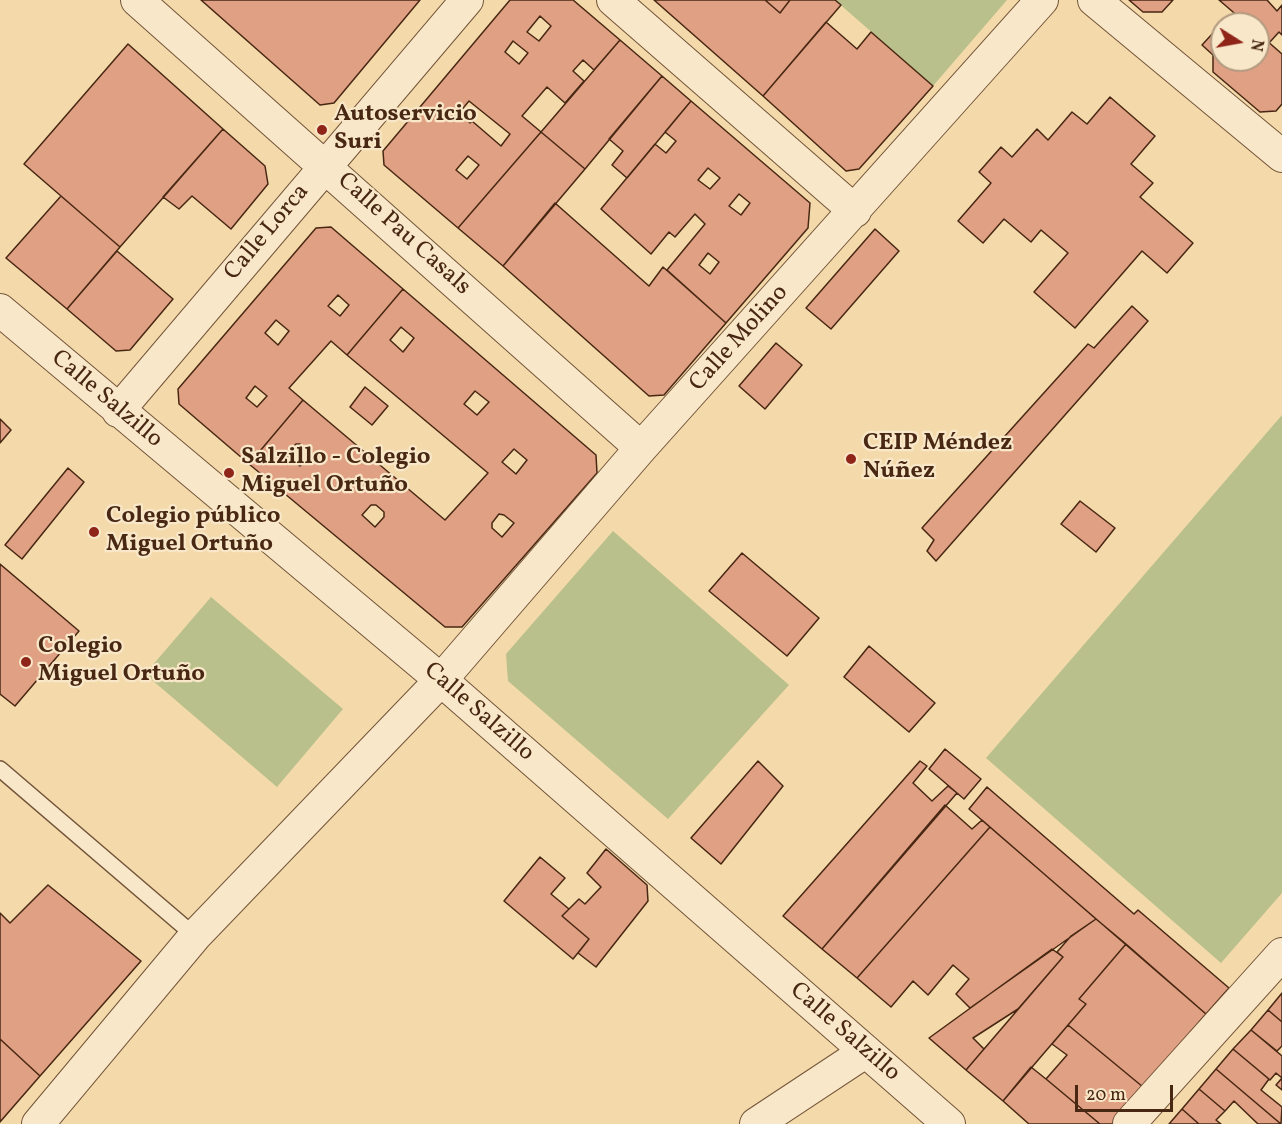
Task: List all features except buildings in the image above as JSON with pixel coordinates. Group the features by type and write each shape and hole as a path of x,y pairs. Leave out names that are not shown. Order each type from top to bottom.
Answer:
{"street":[{"name":"Calle Pau Casals","path":"137,0 641,448"},
{"name":"Calle Lorca","path":"118,411 467,0"},
{"path":"614,0 855,211"},
{"name":"Calle Molino","path":"38,1124 195,936 441,680 641,448 1042,0"},
{"path":"1094,0 1279,147"},
{"name":"Calle Salzillo","path":"0,310 441,680 949,1124"},
{"path":"1129,1124 1282,954"},
{"path":"756,1124 865,1052"}],"lane":[{"path":"0,769 195,936"}],"green space":[{"path":"835,0 1007,0 933,86"},
{"path":"1282,415 1282,893 1221,963 986,758"},
{"path":"613,531 789,685 668,819 508,681 506,654"},
{"path":"211,597 343,709 277,787 145,674"}],"place":[{"name":"Autoservicio Suri","path":"322,130"},
{"name":"CEIP Méndez Núñez","path":"851,459"},
{"name":"Salzillo - Colegio Miguel Ortuño","path":"229,473"},
{"name":"Colegio público Miguel Ortuño","path":"94,532"},
{"name":"Colegio Miguel Ortuño","path":"26,662"}]}
